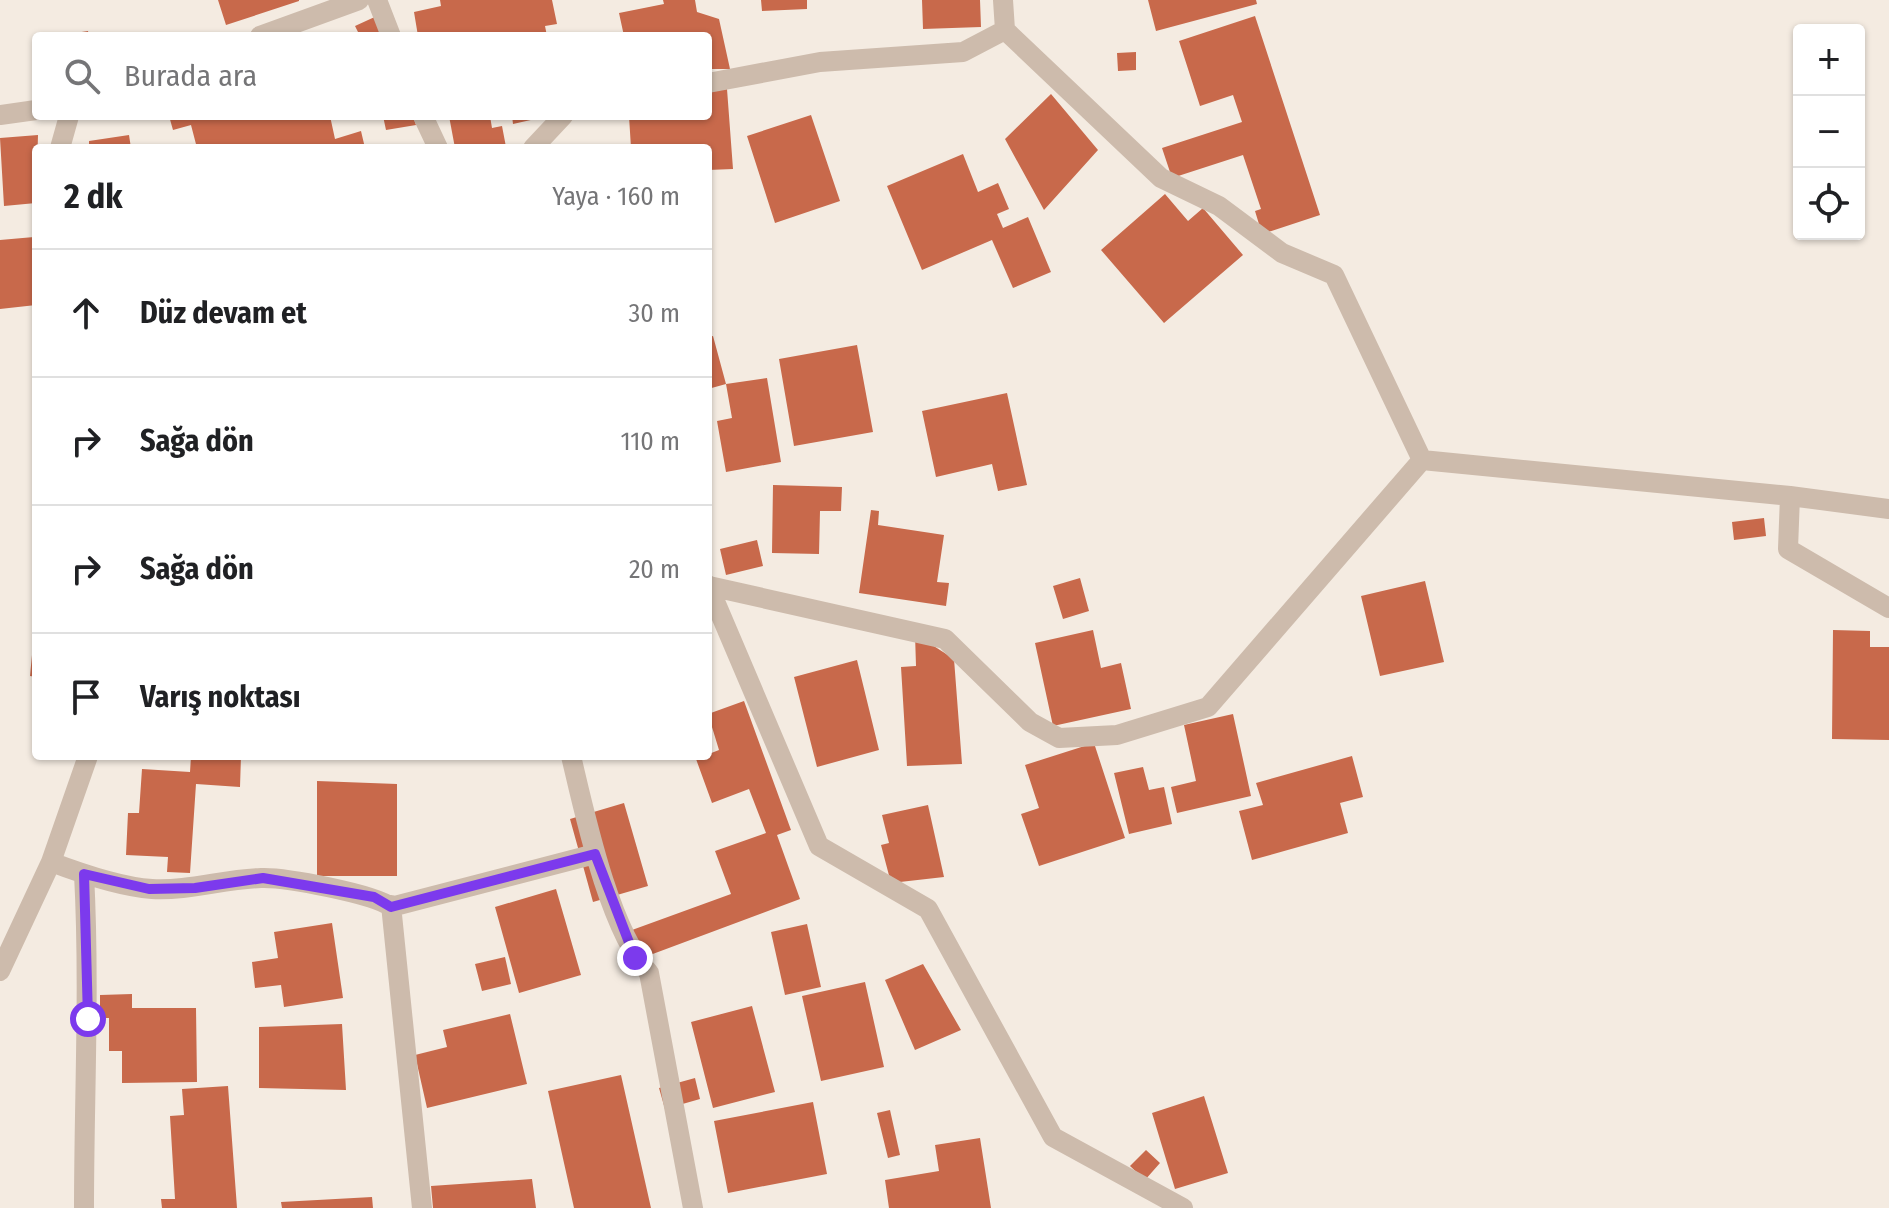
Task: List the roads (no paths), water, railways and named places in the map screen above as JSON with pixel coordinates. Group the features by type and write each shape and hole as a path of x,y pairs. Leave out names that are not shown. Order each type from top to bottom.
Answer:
{"street":[{"path":"271,32 359,0"},
{"path":"377,0 389,32"},
{"path":"1003,0 1005,30 1161,178 1219,206 1282,253 1334,275 1422,460"},
{"path":"712,82 820,62 963,52 1005,30"},
{"path":"0,115 32,111"},
{"path":"61,144 68,120"},
{"path":"425,120 436,144"},
{"path":"537,144 559,120"},
{"path":"1422,460 1790,496 1889,509"},
{"path":"712,587 945,639 1030,722 1059,738 1117,735 1208,707 1422,460"},
{"path":"1790,496 1788,549 1889,608"},
{"path":"712,593 819,846 928,909 1053,1137 1183,1208"},
{"path":"0,971 51,862 87,760"},
{"path":"572,760 595,854 635,958 649,973 693,1208"},
{"path":"51,862 84,874 149,889 195,888 263,878 374,897 391,905 595,854"},
{"path":"84,874 88,1019 84,1078 84,1208"},
{"path":"391,905 422,1208"}]}
